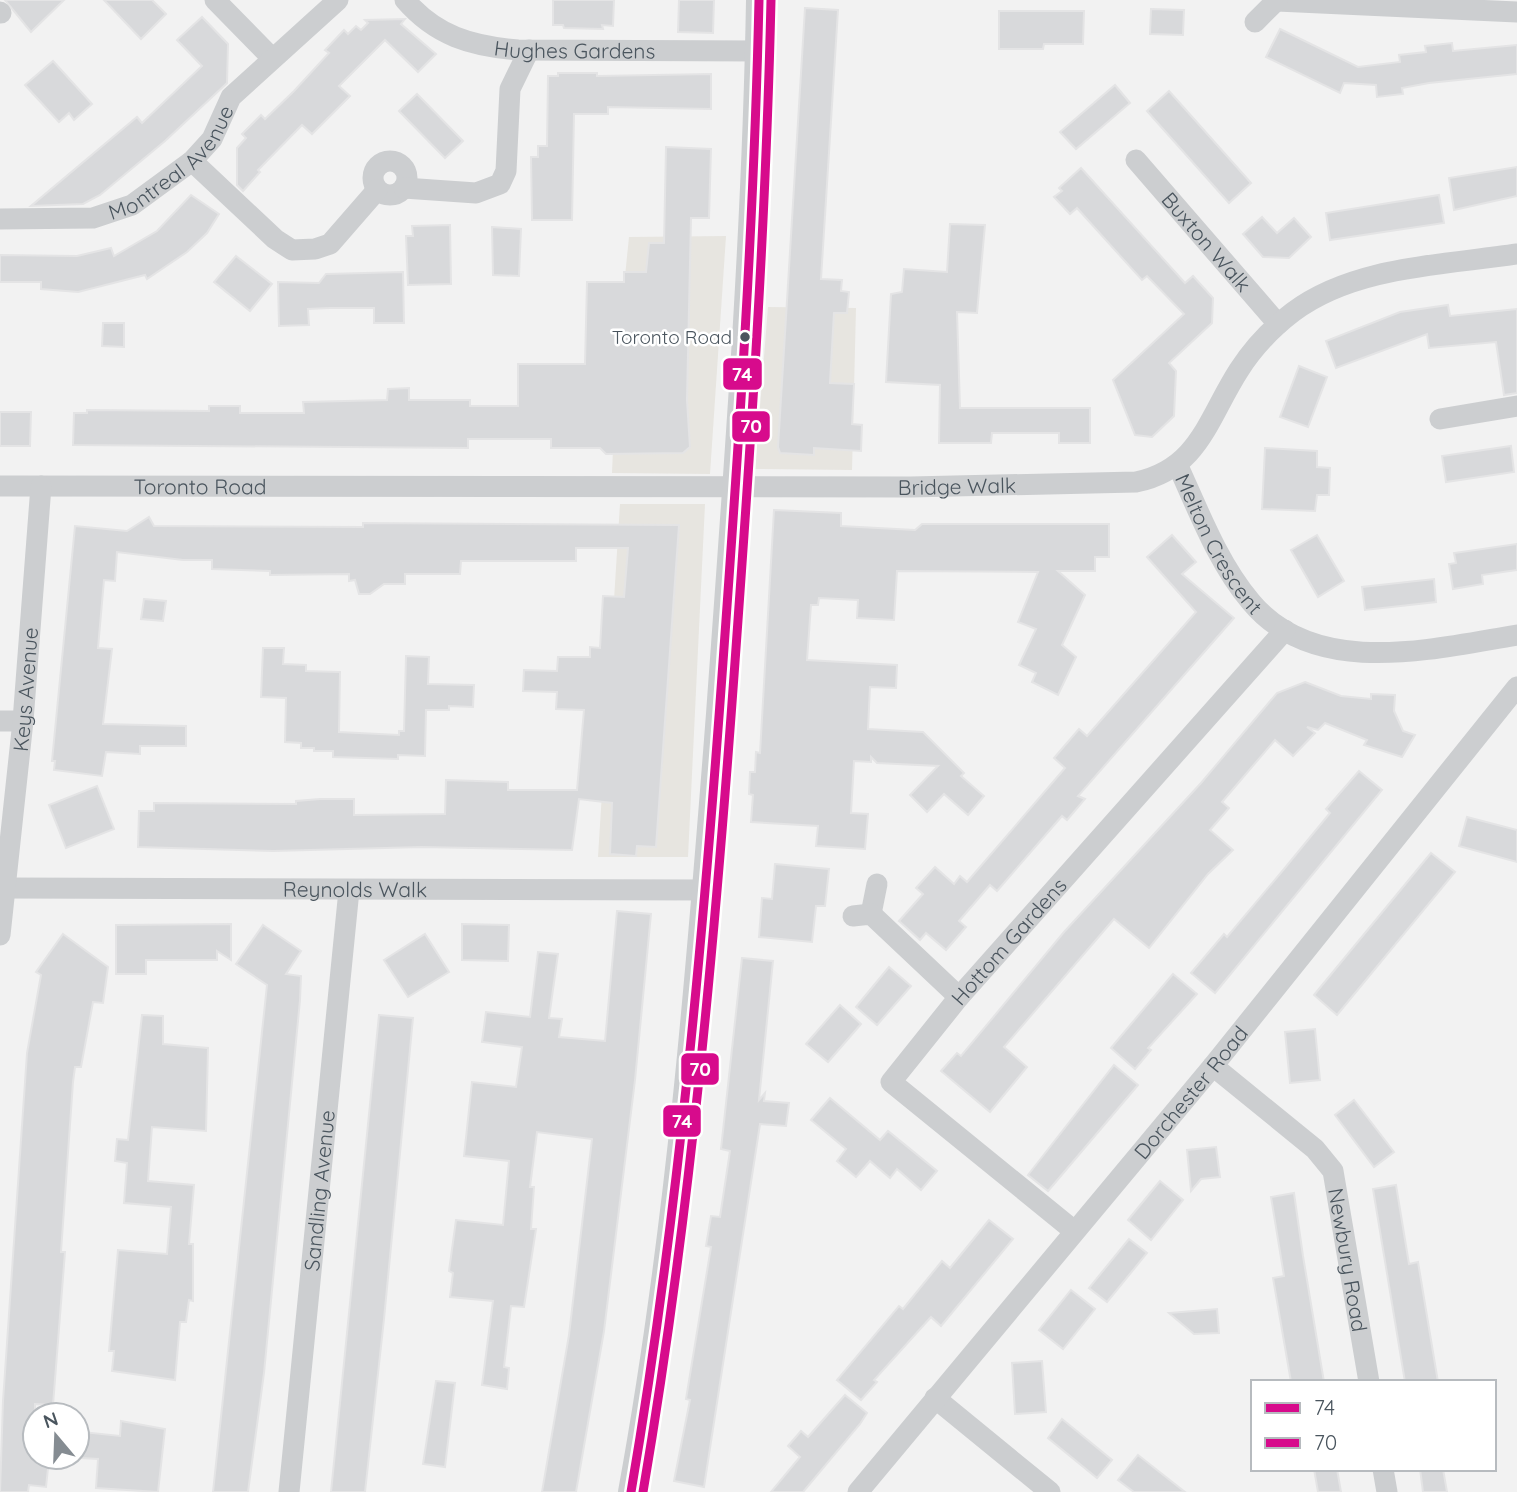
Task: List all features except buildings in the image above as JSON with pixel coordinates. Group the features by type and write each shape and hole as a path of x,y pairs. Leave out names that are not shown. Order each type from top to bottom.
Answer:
{"street":[{"path":"215,0 272,58"},
{"name":"Montreal Avenue","path":"0,219 84,218 120,211 192,161 212,139 231,97 338,0"},
{"name":"Hughes Gardens","path":"405,0 430,24 457,40 485,47 529,50 758,51"},
{"path":"631,1492 652,1367 688,1083 706,890 735,487 760,0"},
{"path":"1255,22 1277,0 1517,12"},
{"path":"377,190 391,195 404,188 476,193 500,184 506,172 510,89 529,50"},
{"path":"377,190 372,175 375,168 388,160 403,166 407,172 404,188"},
{"name":"Buxton Walk","path":"1136,160 1278,324"},
{"path":"192,161 275,239 292,250 315,249 333,242 377,190"},
{"name":"Melton Crescent","path":"1517,254 1356,281 1312,299 1278,324 1240,368 1195,448 1178,466 1235,579 1262,614 1285,630 1315,644 1361,652 1412,652 1517,635"},
{"path":"1440,419 1517,407"},
{"name":"Bridge Walk","path":"735,487 1115,484 1146,480 1178,466"},
{"name":"Toronto Road","path":"0,486 735,487"},
{"name":"Keys Avenue","path":"0,935 23,721 41,486"},
{"name":"Hottom Gardens","path":"1073,1230 891,1082 959,997 1285,630"},
{"name":"Dorchester Road","path":"858,1492 1073,1230 1213,1066 1517,688"},
{"path":"0,721 23,721"},
{"path":"877,884 862,915 959,997"},
{"name":"Reynolds Walk","path":"5,888 706,890"},
{"name":"Sandling Avenue","path":"289,1492 349,890"},
{"name":"Newbury Road","path":"1213,1066 1315,1149 1333,1171 1369,1380"},
{"path":"935,1398 1050,1492"},
{"path":"1383,1471 1387,1492"}],"shaded area":[{"path":"726,236 710,474 612,473 617,356 629,237"},
{"path":"768,307 856,308 852,470 755,469"},
{"path":"620,504 705,504 688,857 598,857"}],"transit line":[{"name":"74","path":"631,1492 648,1389 675,1182 707,870 745,331 759,0"},
{"name":"70","path":"643,1492 660,1389 687,1182 719,870 757,331 771,0"}],"place":[{"name":"Toronto Road","path":"745,337"}]}
